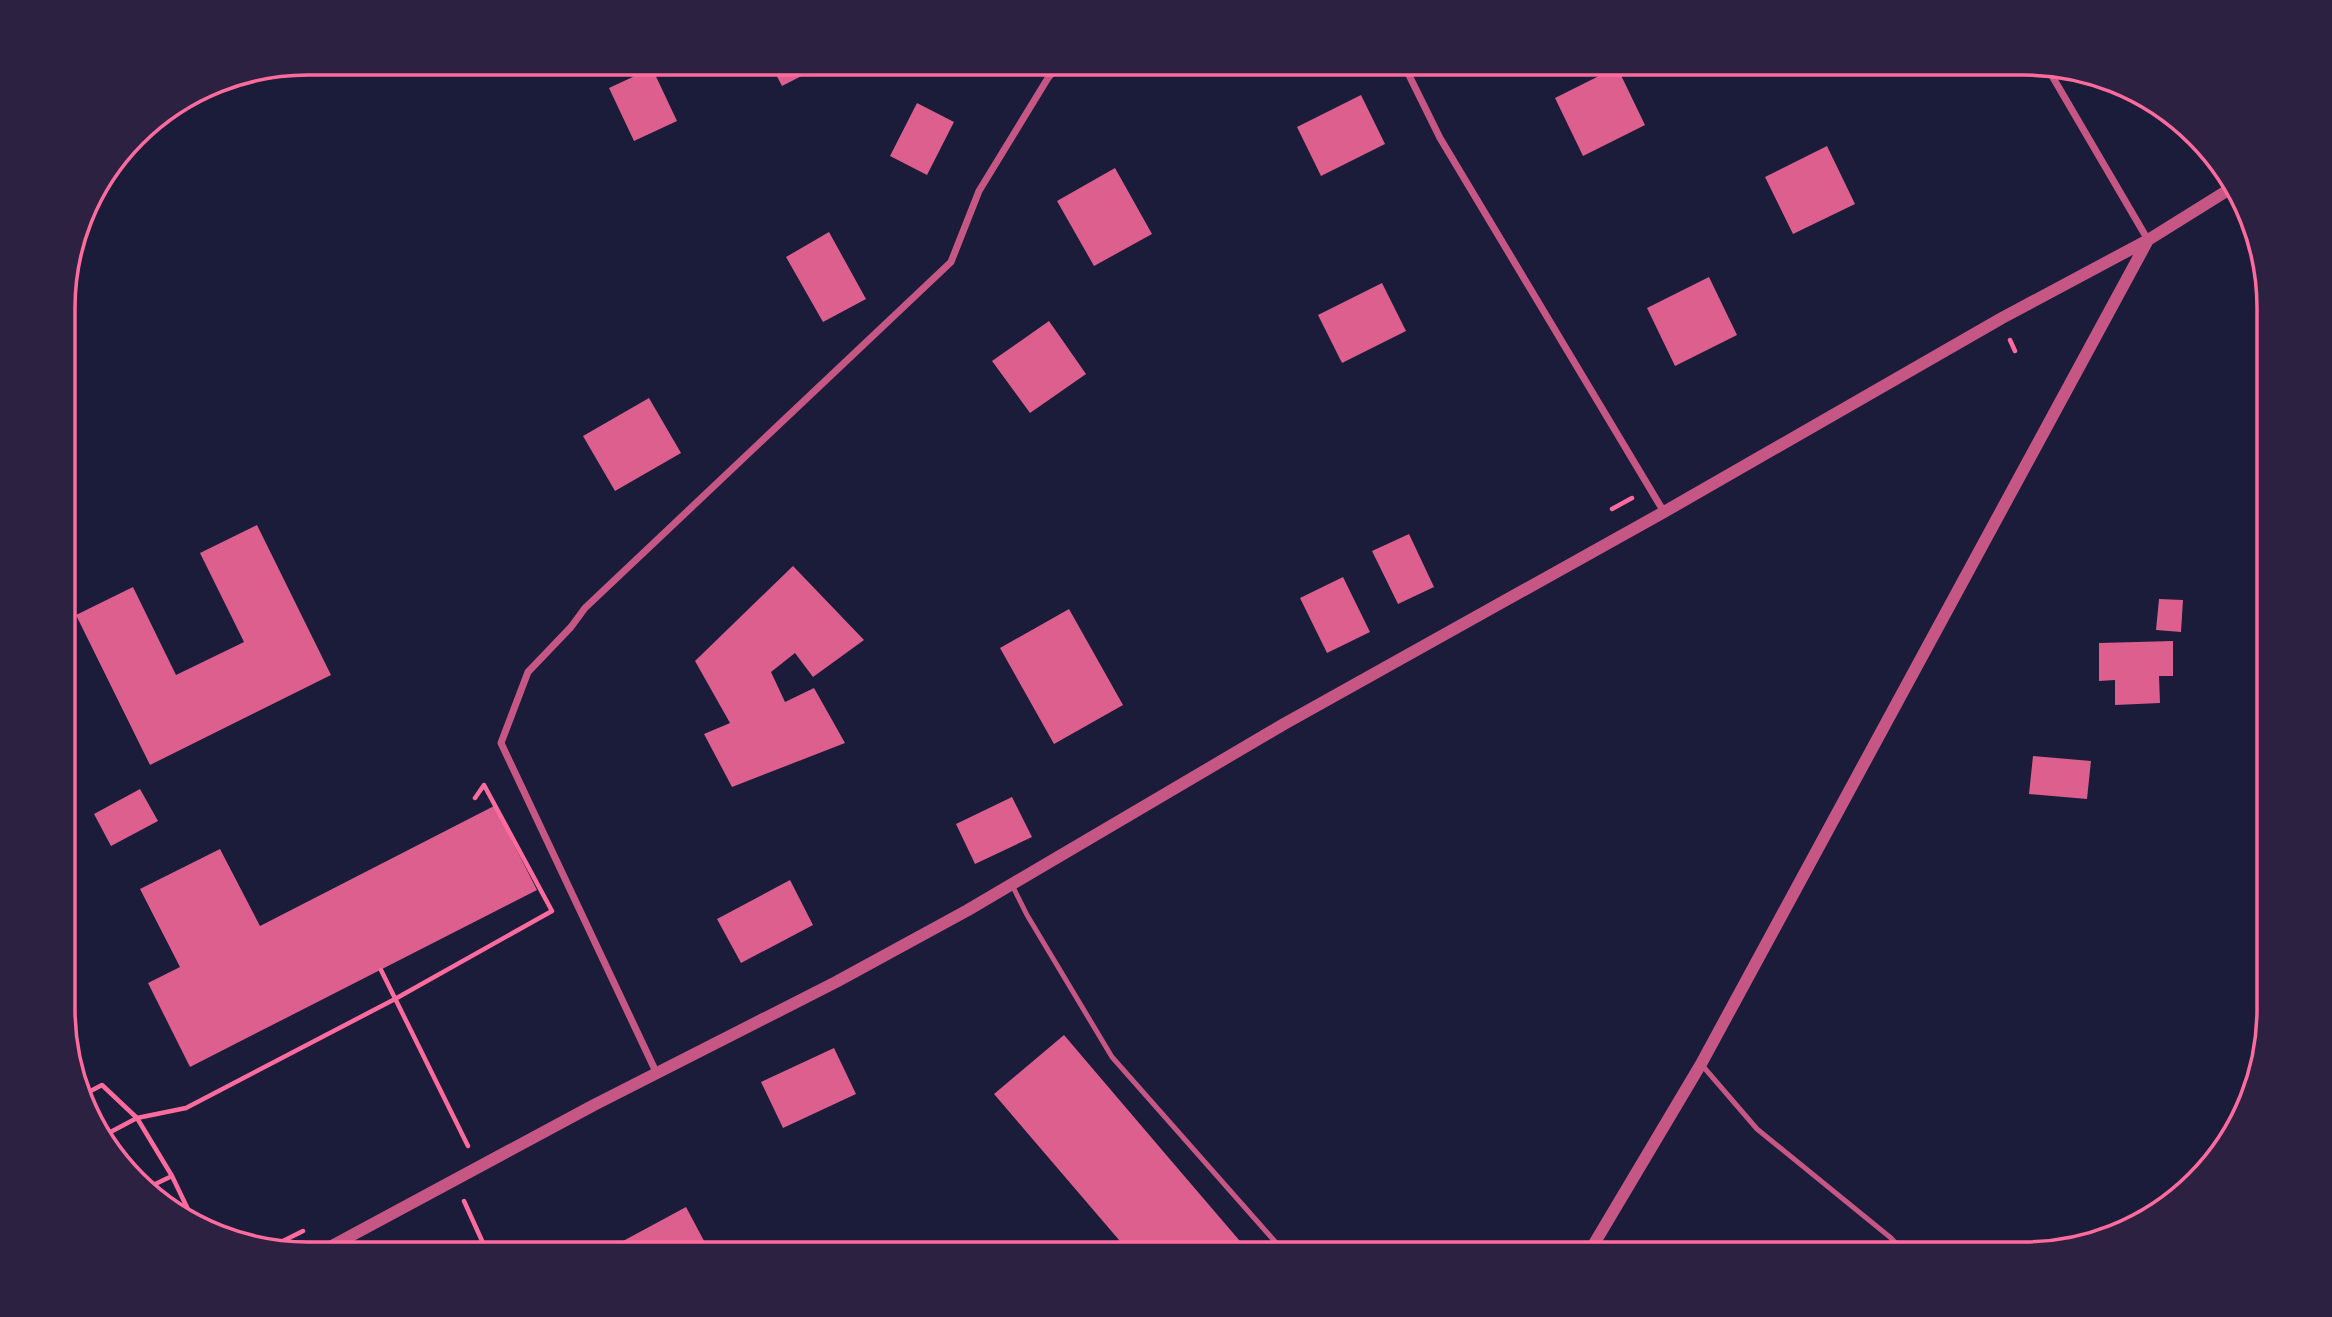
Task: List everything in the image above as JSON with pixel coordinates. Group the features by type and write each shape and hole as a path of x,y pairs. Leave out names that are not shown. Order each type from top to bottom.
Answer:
{"street":[{"path":"657,1074 501,743 528,672 571,627 585,608 951,262 979,191 1051,75"},
{"path":"1409,75 1440,138 1664,512"},
{"path":"2053,77 2148,240"},
{"path":"339,1242 454,1179 836,982 1012,885 1284,724 1664,512 2002,318 2148,240 2225,192"},
{"path":"1596,1241 1701,1064 2148,240"}],"lane":[{"path":"1012,885 1027,915 1112,1057 1275,1241"},
{"path":"1701,1064 1758,1129 1894,1241"}],"path":[{"path":"111,1132 136,1118 186,1108 395,999 552,911 484,785 475,798"},
{"path":"381,970 468,1146"},
{"path":"91,1091 102,1085 136,1118 172,1176 187,1207"},
{"path":"156,1184 172,1176"},
{"path":"454,1179 483,1242"}],"building":[{"path":"637,75 655,75 677,121 634,141 609,88"},
{"path":"776,75 804,75 782,86"},
{"path":"1601,75 1621,75 1645,125 1583,156 1555,98"},
{"path":"1361,95 1385,144 1321,176 1297,127"},
{"path":"917,103 954,122 927,175 890,156"},
{"path":"1827,146 1855,204 1793,234 1765,177"},
{"path":"1115,168 1152,234 1094,266 1057,201"},
{"path":"829,232 866,299 823,322 786,257"},
{"path":"1709,277 1737,335 1675,366 1647,308"},
{"path":"1382,283 1406,331 1342,363 1318,315"},
{"path":"1049,321 1086,374 1030,413 992,361"},
{"path":"649,398 681,453 615,491 583,436"},
{"path":"257,525 331,675 150,765 76,615 133,587 176,675 244,642 200,553"},
{"path":"1409,534 1434,587 1398,604 1372,551"},
{"path":"793,566 864,640 813,677 795,653 771,672 785,702 814,688 845,743 732,787 704,734 730,723 695,661"},
{"path":"1343,577 1370,632 1327,653 1300,598"},
{"path":"2159,599 2183,600 2181,632 2156,630"},
{"path":"1069,609 1123,705 1054,744 1000,648"},
{"path":"2173,641 2173,676 2159,676 2160,703 2115,705 2115,680 2099,681 2099,643"},
{"path":"2033,756 2091,761 2087,799 2029,794"},
{"path":"140,789 158,821 111,846 94,814"},
{"path":"1012,797 1032,837 975,864 956,824"},
{"path":"494,806 537,890 190,1067 148,983 180,967 140,889 220,849 260,926"},
{"path":"790,880 813,925 741,963 717,919"},
{"path":"1064,1035 1240,1241 1120,1242 994,1094"},
{"path":"834,1048 856,1094 783,1128 761,1082"},
{"path":"686,1207 704,1242 622,1242"}]}
